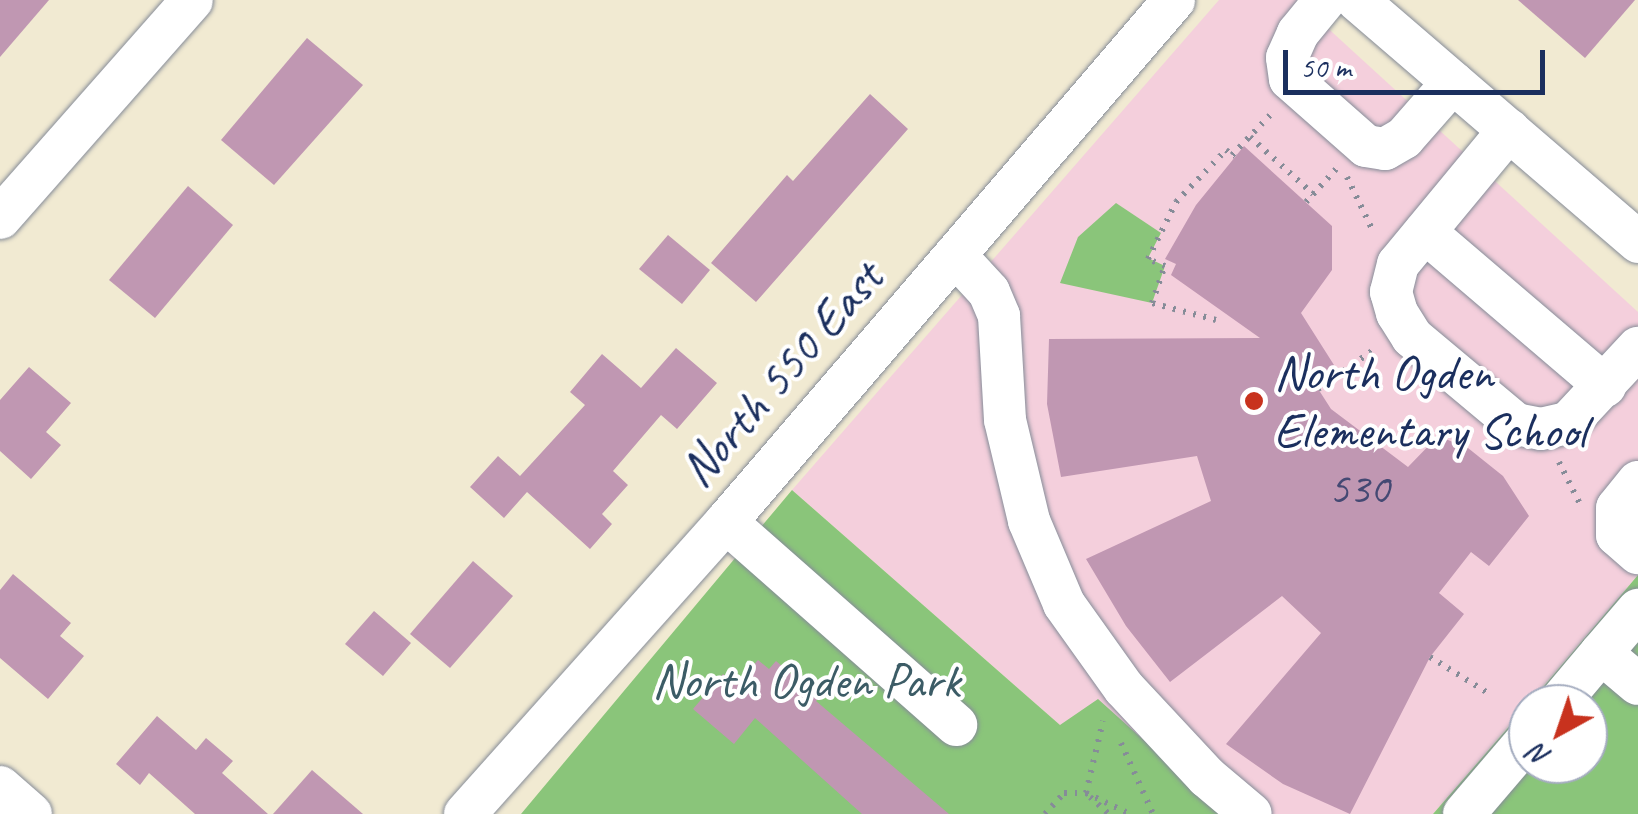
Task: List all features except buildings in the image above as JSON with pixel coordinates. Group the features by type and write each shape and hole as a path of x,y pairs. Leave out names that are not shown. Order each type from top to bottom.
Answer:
{"street":[{"path":"0,218 192,0"},
{"name":"North 550 East","path":"465,814 726,522 1174,0"},
{"path":"1325,0 1298,33 1286,58 1290,79 1366,146 1386,149 1404,138 1453,82"},
{"path":"1357,0 1638,242"},
{"path":"1509,130 1398,264 1391,292 1397,314 1412,336 1516,424 1541,428 1568,423 1638,348"},
{"path":"1425,232 1605,386"},
{"path":"955,255 988,292 998,316 1005,420 1029,521 1064,604 1124,688 1208,777 1251,814"},
{"path":"1638,482 1617,508 1618,536 1638,553"},
{"path":"726,522 956,724"},
{"path":"1575,684 1638,610"},
{"path":"1602,653 1638,684"},
{"path":"1464,814 1508,762"},
{"path":"0,787 31,814"}],"path":[{"path":"1216,320 1152,303 1166,266 1148,259 1176,202 1226,150 1234,156 1279,106"},
{"path":"1250,137 1314,194"},
{"path":"1306,202 1341,163 1377,239"},
{"path":"1318,389 1380,345"},
{"path":"1554,452 1579,502"},
{"path":"1430,657 1492,695"},
{"path":"1086,793 1106,710 1152,814"},
{"path":"1045,814 1064,792 1086,793 1130,814"},
{"path":"1086,793 1108,814"}],"shaded area":[{"name":"North Ogden Elementary School","path":"1219,0 1297,0 1638,312 1638,575 1545,684 1508,684 1508,727 1433,814 1226,814 1061,726 792,490"}],"green space":[{"path":"1116,203 1161,233 1148,258 1165,266 1152,303 1060,283 1078,237"},
{"name":"North Ogden Park","path":"792,490 1060,725 1098,699 1226,814 521,814"},
{"path":"1638,575 1638,814 1433,814 1508,728 1508,784 1608,784 1608,684 1546,684"}],"place":[{"name":"North Ogden Elementary School","path":"1254,401"}]}
